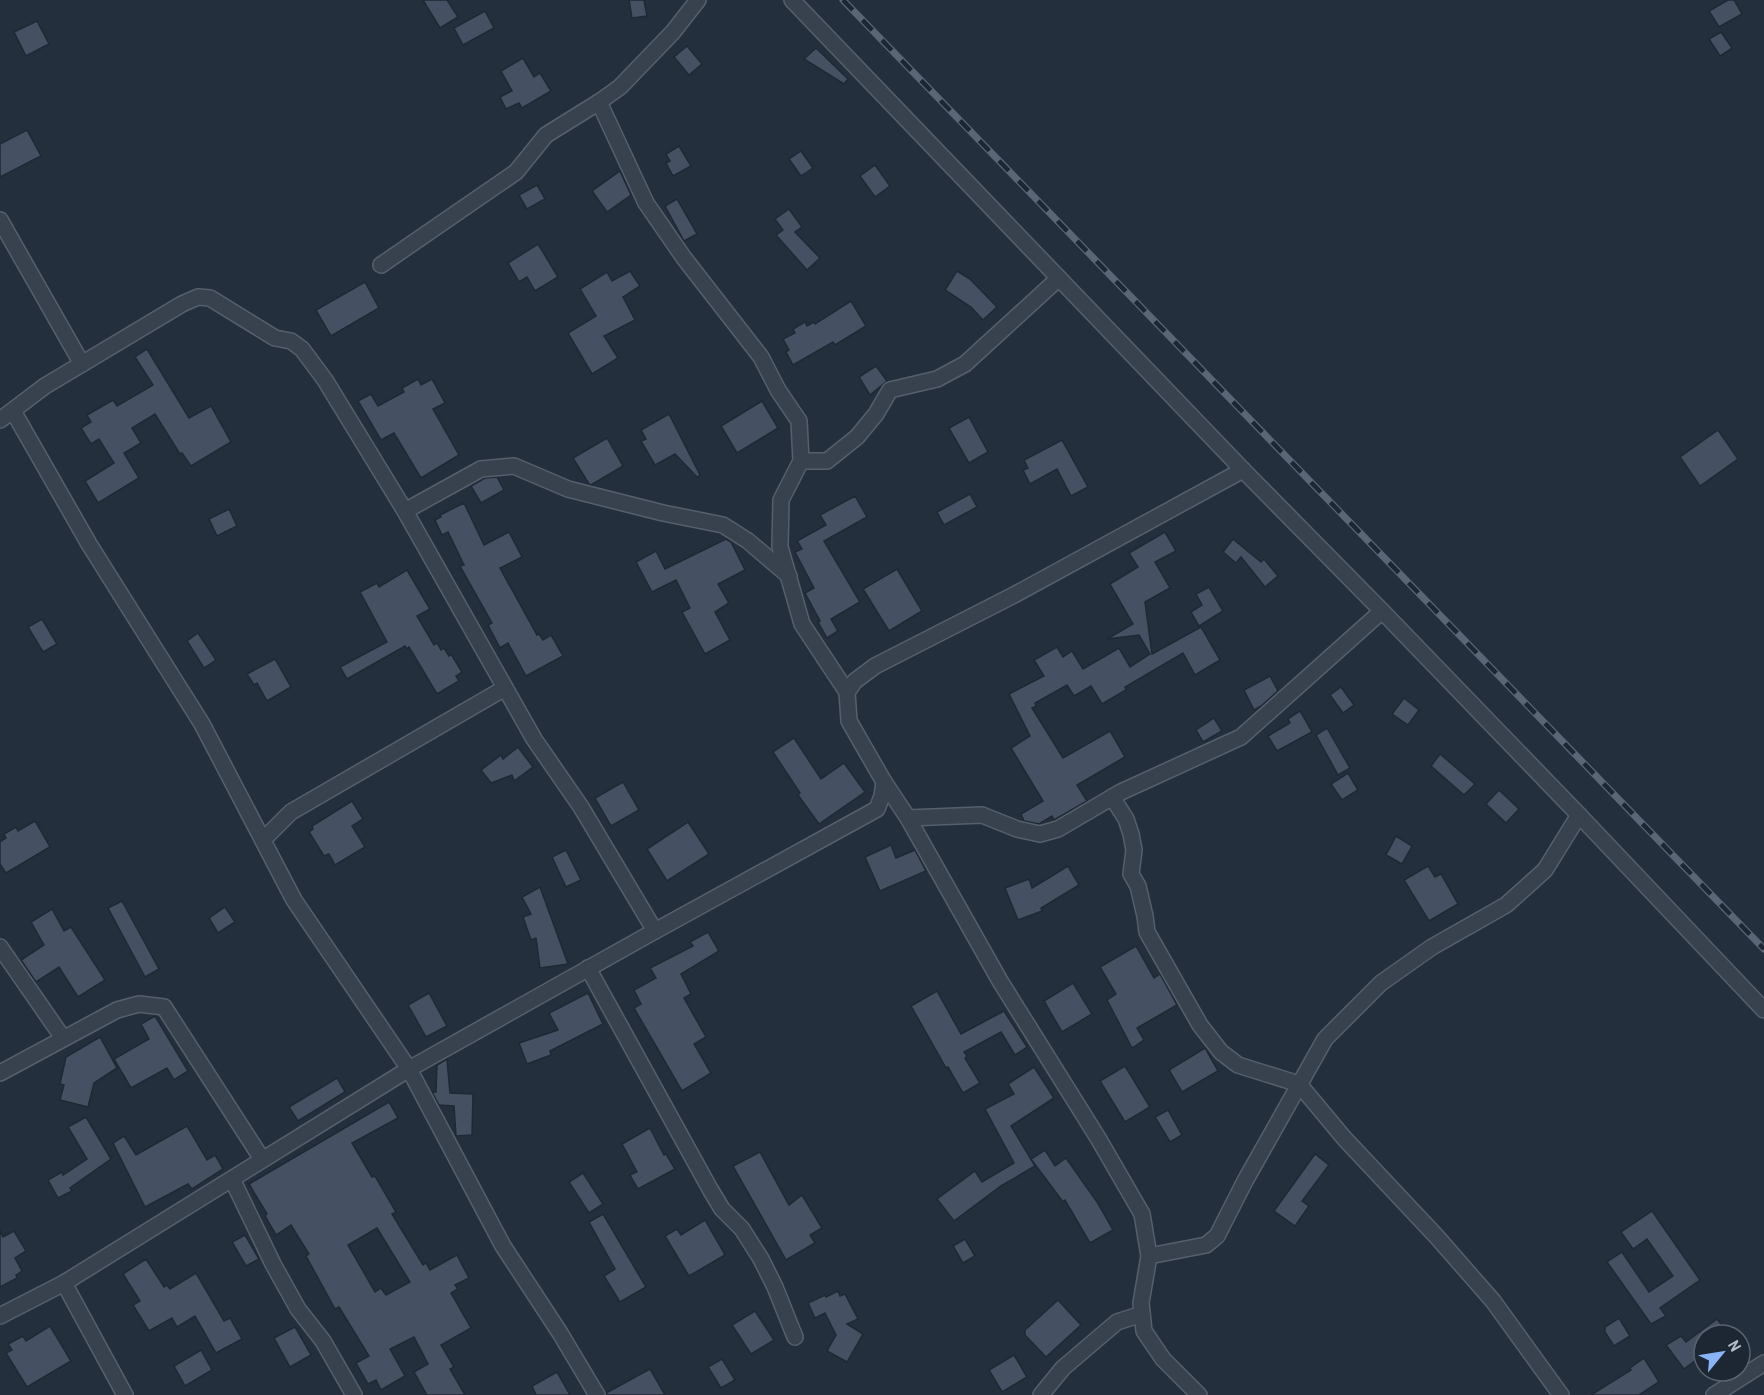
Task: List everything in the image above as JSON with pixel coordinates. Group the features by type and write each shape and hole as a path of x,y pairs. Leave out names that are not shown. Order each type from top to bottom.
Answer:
{"street":[{"path":"381,265 516,172 546,135 620,87 673,32 698,0"},
{"path":"792,0 1243,470 1579,815 1764,1010"},
{"path":"599,102 646,203 691,267 761,357 778,390 799,421 801,461 781,500 780,547 802,624 847,692 849,721 884,782 908,818 1000,981 1098,1138 1142,1214 1149,1256 1141,1303 1144,1331 1163,1359 1199,1395"},
{"path":"0,220 82,364"},
{"path":"801,461 827,461 857,437 876,414 890,390 938,379 965,364 1059,278"},
{"path":"597,1395 561,1333 503,1246 409,1069 294,900 202,724 6,416 45,386 182,304 198,297 210,298 275,338 291,341 302,350 325,380 405,511 534,739 581,807 655,931"},
{"path":"405,511 481,469 514,466 568,489 663,513 723,525 748,541 789,576"},
{"path":"847,692 855,681 875,666 1014,595 1243,470"},
{"path":"908,818 982,815 1017,829 1040,834 1058,829 1112,797 1241,737 1382,611"},
{"path":"264,839 291,812 505,688"},
{"path":"0,1316 64,1283 409,1069 877,809 884,782"},
{"path":"1112,797 1131,834 1134,850 1131,874 1138,886 1147,932 1200,1025 1221,1052 1238,1065 1299,1084 1344,1138 1437,1237 1493,1301 1562,1395"},
{"path":"1149,1256 1206,1245 1217,1236 1324,1039 1381,983 1432,947 1506,905 1545,870 1579,815"},
{"path":"0,947 63,1038"},
{"path":"588,968 710,1189 723,1209 742,1229 760,1259 775,1287 795,1337"},
{"path":"0,1073 117,1010 139,1004 164,1007 262,1159"},
{"path":"232,1179 273,1264 298,1309 323,1341 354,1395"},
{"path":"64,1283 125,1395"},
{"path":"1041,1395 1063,1368 1117,1322 1142,1314"},
{"path":"1715,1395 1764,1363"}],"building":[{"path":"423,0 447,0 458,17 440,28"},
{"path":"629,0 644,0 647,16 632,18"},
{"path":"1728,0 1734,0 1742,14 1719,27 1709,11"},
{"path":"485,11 494,28 463,45 454,28"},
{"path":"37,21 49,44 26,56 14,32"},
{"path":"1721,32 1732,48 1720,56 1709,39"},
{"path":"687,46 702,64 689,75 674,57"},
{"path":"816,48 848,79 844,84 804,59"},
{"path":"523,58 534,77 540,73 551,91 522,108 519,103 506,109 500,97 512,91 501,71"},
{"path":"27,130 41,156 0,177 0,144"},
{"path":"679,146 691,166 673,176 666,163 670,161 666,154"},
{"path":"801,151 813,168 801,176 789,159"},
{"path":"875,165 890,186 875,197 860,176"},
{"path":"620,171 631,195 607,212 592,191"},
{"path":"537,185 545,199 527,209 519,195"},
{"path":"677,199 697,234 684,241 665,206"},
{"path":"789,209 802,227 795,232 820,258 807,270 776,235 783,230 775,219"},
{"path":"538,244 558,277 535,291 527,277 519,282 508,263"},
{"path":"630,271 640,286 623,297 635,320 604,336 618,358 592,374 568,333 596,316 580,289 607,272 612,281"},
{"path":"957,271 970,279 997,307 983,320 971,307 945,290"},
{"path":"365,282 379,308 331,336 316,310"},
{"path":"851,301 866,326 835,345 833,342 793,365 786,352 789,350 783,339 795,333 793,329 805,322 807,326 814,322 815,324"},
{"path":"147,349 189,418 211,406 231,442 191,466 182,453 180,454 155,414 132,428 141,443 124,453 139,478 98,503 85,481 114,463 99,439 91,444 81,428 91,422 87,415 113,400 117,406 153,385 135,357"},
{"path":"876,366 887,381 870,395 859,377"},
{"path":"418,379 421,385 432,379 445,403 433,409 459,455 421,478 394,433 381,440 358,401 371,394 378,406 404,392 402,388"},
{"path":"762,401 778,428 737,453 721,426"},
{"path":"669,414 700,475 697,477 675,454 655,465 641,441 646,439 641,430"},
{"path":"969,417 988,452 969,463 949,428"},
{"path":"1718,430 1738,459 1700,486 1680,457"},
{"path":"607,438 623,466 591,485 573,458"},
{"path":"1062,440 1088,487 1071,496 1057,469 1030,484 1023,470 1028,468 1024,460"},
{"path":"497,477 504,490 481,503 471,486 485,478"},
{"path":"970,494 977,507 944,525 937,512"},
{"path":"855,496 867,517 824,541 860,602 831,619 838,631 827,638 805,593 814,588 795,552 802,549 797,541 826,525 820,515"},
{"path":"464,503 484,545 509,532 522,557 500,568 537,635 539,634 543,640 551,635 563,656 526,676 508,643 500,648 488,625 492,623 460,566 464,565 448,532 442,535 435,520"},
{"path":"229,509 237,526 217,536 209,519"},
{"path":"1165,532 1176,551 1155,562 1170,588 1145,602 1152,654 1201,627 1220,660 1195,675 1183,653 1125,687 1126,690 1102,704 1091,686 1074,696 1067,685 1035,703 1036,706 1032,708 1063,758 1110,731 1125,757 1077,785 1087,801 1054,820 1052,816 1039,824 1024,821 1021,814 1043,801 1011,748 1030,736 1009,694 1044,676 1034,660 1057,647 1063,657 1072,651 1083,669 1119,648 1130,667 1150,654 1139,635 1107,639 1133,624 1110,584 1138,567 1129,553"},
{"path":"726,539 731,542 745,570 718,584 729,603 715,612 730,640 705,654 682,612 690,608 676,580 652,592 636,562 656,551 665,569"},
{"path":"1233,539 1261,562 1264,559 1278,576 1265,587 1241,557 1236,563 1223,552"},
{"path":"897,569 922,611 889,631 863,589"},
{"path":"407,570 430,609 417,616 434,645 437,643 441,650 444,648 449,656 451,654 462,672 456,676 459,681 437,694 409,647 407,649 405,646 347,679 340,667 387,642 360,592 377,583 379,587"},
{"path":"1209,587 1223,611 1199,626 1191,612 1202,605 1196,594"},
{"path":"42,619 57,644 43,652 28,627"},
{"path":"198,633 216,660 204,668 187,641"},
{"path":"275,659 291,687 267,701 257,683 254,685 247,674"},
{"path":"1270,676 1278,691 1254,710 1244,690"},
{"path":"1341,687 1354,705 1343,713 1330,695"},
{"path":"1404,698 1419,710 1408,725 1392,714"},
{"path":"1300,711 1312,732 1277,751 1268,736 1290,723 1288,719"},
{"path":"1214,718 1222,731 1203,742 1196,730"},
{"path":"1327,728 1350,768 1338,775 1316,735"},
{"path":"794,738 821,779 844,763 865,792 819,824 798,795 800,793 773,752"},
{"path":"518,747 533,767 514,781 512,775 491,783 481,770 501,755 503,759"},
{"path":"1440,754 1475,784 1464,795 1431,766"},
{"path":"1348,773 1358,790 1342,800 1331,784"},
{"path":"623,782 639,810 611,826 595,798"},
{"path":"1499,790 1519,809 1506,823 1486,804"},
{"path":"352,801 363,819 352,826 365,847 335,865 329,854 324,856 309,832 313,829 312,826"},
{"path":"35,821 50,847 6,873 0,864 0,842 6,838 4,834 16,827 18,831"},
{"path":"688,822 709,854 667,881 647,849"},
{"path":"1396,836 1412,846 1402,864 1386,855"},
{"path":"891,845 896,858 915,850 926,871 880,891 865,857"},
{"path":"566,850 581,880 566,887 552,857"},
{"path":"1068,866 1079,885 1041,908 1042,911 1018,920 1005,888 1029,879 1032,888"},
{"path":"1428,866 1435,877 1441,874 1458,904 1429,921 1404,880"},
{"path":"540,887 568,964 540,968 536,938 531,940 523,917 531,914 522,897"},
{"path":"122,901 159,969 145,977 108,908"},
{"path":"225,907 235,922 218,933 209,918"},
{"path":"52,909 64,931 71,927 105,980 78,997 59,967 36,982 21,960 44,945 31,922"},
{"path":"708,932 719,951 681,974 691,994 684,998 706,1037 694,1044 711,1073 682,1091 634,1008 641,1004 634,990 656,978 650,968 693,946 690,942"},
{"path":"1136,946 1154,978 1160,974 1177,1005 1137,1028 1144,1040 1132,1048 1107,1000 1116,994 1100,967"},
{"path":"1073,983 1092,1014 1062,1032 1044,1001"},
{"path":"937,991 961,1034 1004,1011 1027,1047 1015,1055 1001,1032 964,1052 967,1056 965,1058 980,1083 963,1093 911,1006"},
{"path":"429,993 447,1026 426,1037 408,1005"},
{"path":"588,993 603,1024 550,1051 551,1055 527,1064 519,1043 558,1030 549,1013"},
{"path":"155,1016 188,1071 174,1080 167,1068 131,1088 114,1059 149,1039 141,1024"},
{"path":"100,1037 117,1068 94,1083 88,1107 60,1100 64,1085 60,1084 66,1057"},
{"path":"1205,1048 1218,1071 1182,1092 1169,1070"},
{"path":"447,1059 450,1093 473,1094 472,1135 456,1136 454,1106 439,1105 432,1092 436,1092 437,1065"},
{"path":"1125,1066 1150,1107 1125,1122 1100,1081"},
{"path":"1034,1067 1054,1098 1011,1126 1035,1166 1001,1186 954,1221 937,1199 975,1171 982,1182 1014,1163 985,1109 1014,1094 1008,1084"},
{"path":"337,1078 345,1092 298,1121 289,1107"},
{"path":"389,1102 398,1118 352,1143 396,1212 392,1214 423,1265 426,1263 430,1270 457,1255 469,1278 455,1285 458,1289 451,1293 471,1328 441,1345 454,1367 450,1369 465,1395 427,1395 414,1372 428,1364 414,1337 390,1349 405,1376 381,1390 376,1380 368,1384 356,1363 369,1356 339,1307 335,1309 306,1256 309,1254 291,1225 276,1235 265,1216 267,1214 249,1184","holes":["377,1228 410,1282 386,1295 381,1288 375,1292 348,1245"]},
{"path":"1168,1110 1182,1135 1170,1142 1155,1117"},
{"path":"86,1117 111,1159 70,1188 72,1191 58,1198 48,1180 62,1172 63,1175 87,1159 68,1127"},
{"path":"187,1126 207,1160 215,1155 223,1169 192,1189 188,1184 145,1207 113,1143 124,1136 136,1155"},
{"path":"650,1128 664,1155 666,1154 675,1169 638,1189 630,1175 637,1172 622,1144"},
{"path":"1045,1150 1055,1166 1066,1158 1097,1202 1113,1230 1090,1243 1065,1200 1063,1202 1031,1159"},
{"path":"760,1152 789,1205 802,1195 822,1228 810,1235 815,1243 786,1260 733,1166"},
{"path":"1315,1154 1329,1165 1302,1201 1309,1206 1295,1226 1274,1211"},
{"path":"583,1173 603,1204 589,1213 569,1182"},
{"path":"1652,1211 1700,1280 1660,1308 1666,1316 1651,1324 1607,1262 1622,1252 1649,1292 1673,1276 1647,1239 1633,1249 1621,1232"},
{"path":"603,1214 646,1287 620,1302 604,1276 615,1269 589,1222"},
{"path":"705,1220 725,1255 689,1276 665,1236 677,1229 681,1235"},
{"path":"0,1230 3,1237 14,1231 26,1251 15,1258 22,1271 16,1275 17,1278 0,1287"},
{"path":"245,1235 259,1259 246,1266 232,1242"},
{"path":"965,1239 975,1256 963,1263 953,1246"},
{"path":"146,1259 164,1287 167,1285 170,1289 196,1273 224,1321 230,1318 242,1339 216,1353 195,1316 177,1327 172,1318 149,1331 133,1305 140,1301 123,1274"},
{"path":"838,1291 840,1296 845,1294 858,1319 847,1324 863,1334 847,1362 827,1351 836,1335 825,1313 815,1318 808,1303"},
{"path":"1058,1300 1081,1325 1046,1357 1025,1335 1025,1330"},
{"path":"755,1311 774,1340 751,1354 732,1325"},
{"path":"1619,1318 1630,1336 1614,1346 1605,1332 1605,1327"},
{"path":"50,1326 71,1361 27,1387 6,1353 12,1350 8,1344 23,1336 26,1341"},
{"path":"295,1327 311,1355 290,1367 274,1338"},
{"path":"1681,1336 1686,1342 1692,1338 1692,1363 1684,1369 1666,1345"},
{"path":"201,1350 212,1370 185,1386 174,1366"},
{"path":"1014,1355 1027,1377 1002,1392 989,1370"},
{"path":"1644,1358 1659,1382 1639,1395 1591,1395 1631,1370 1630,1368"},
{"path":"722,1359 735,1380 721,1388 708,1367"},
{"path":"650,1369 665,1395 607,1395 606,1393"},
{"path":"557,1372 570,1395 536,1395 532,1386"}],"railway":[{"path":"843,0 1764,949"}]}
